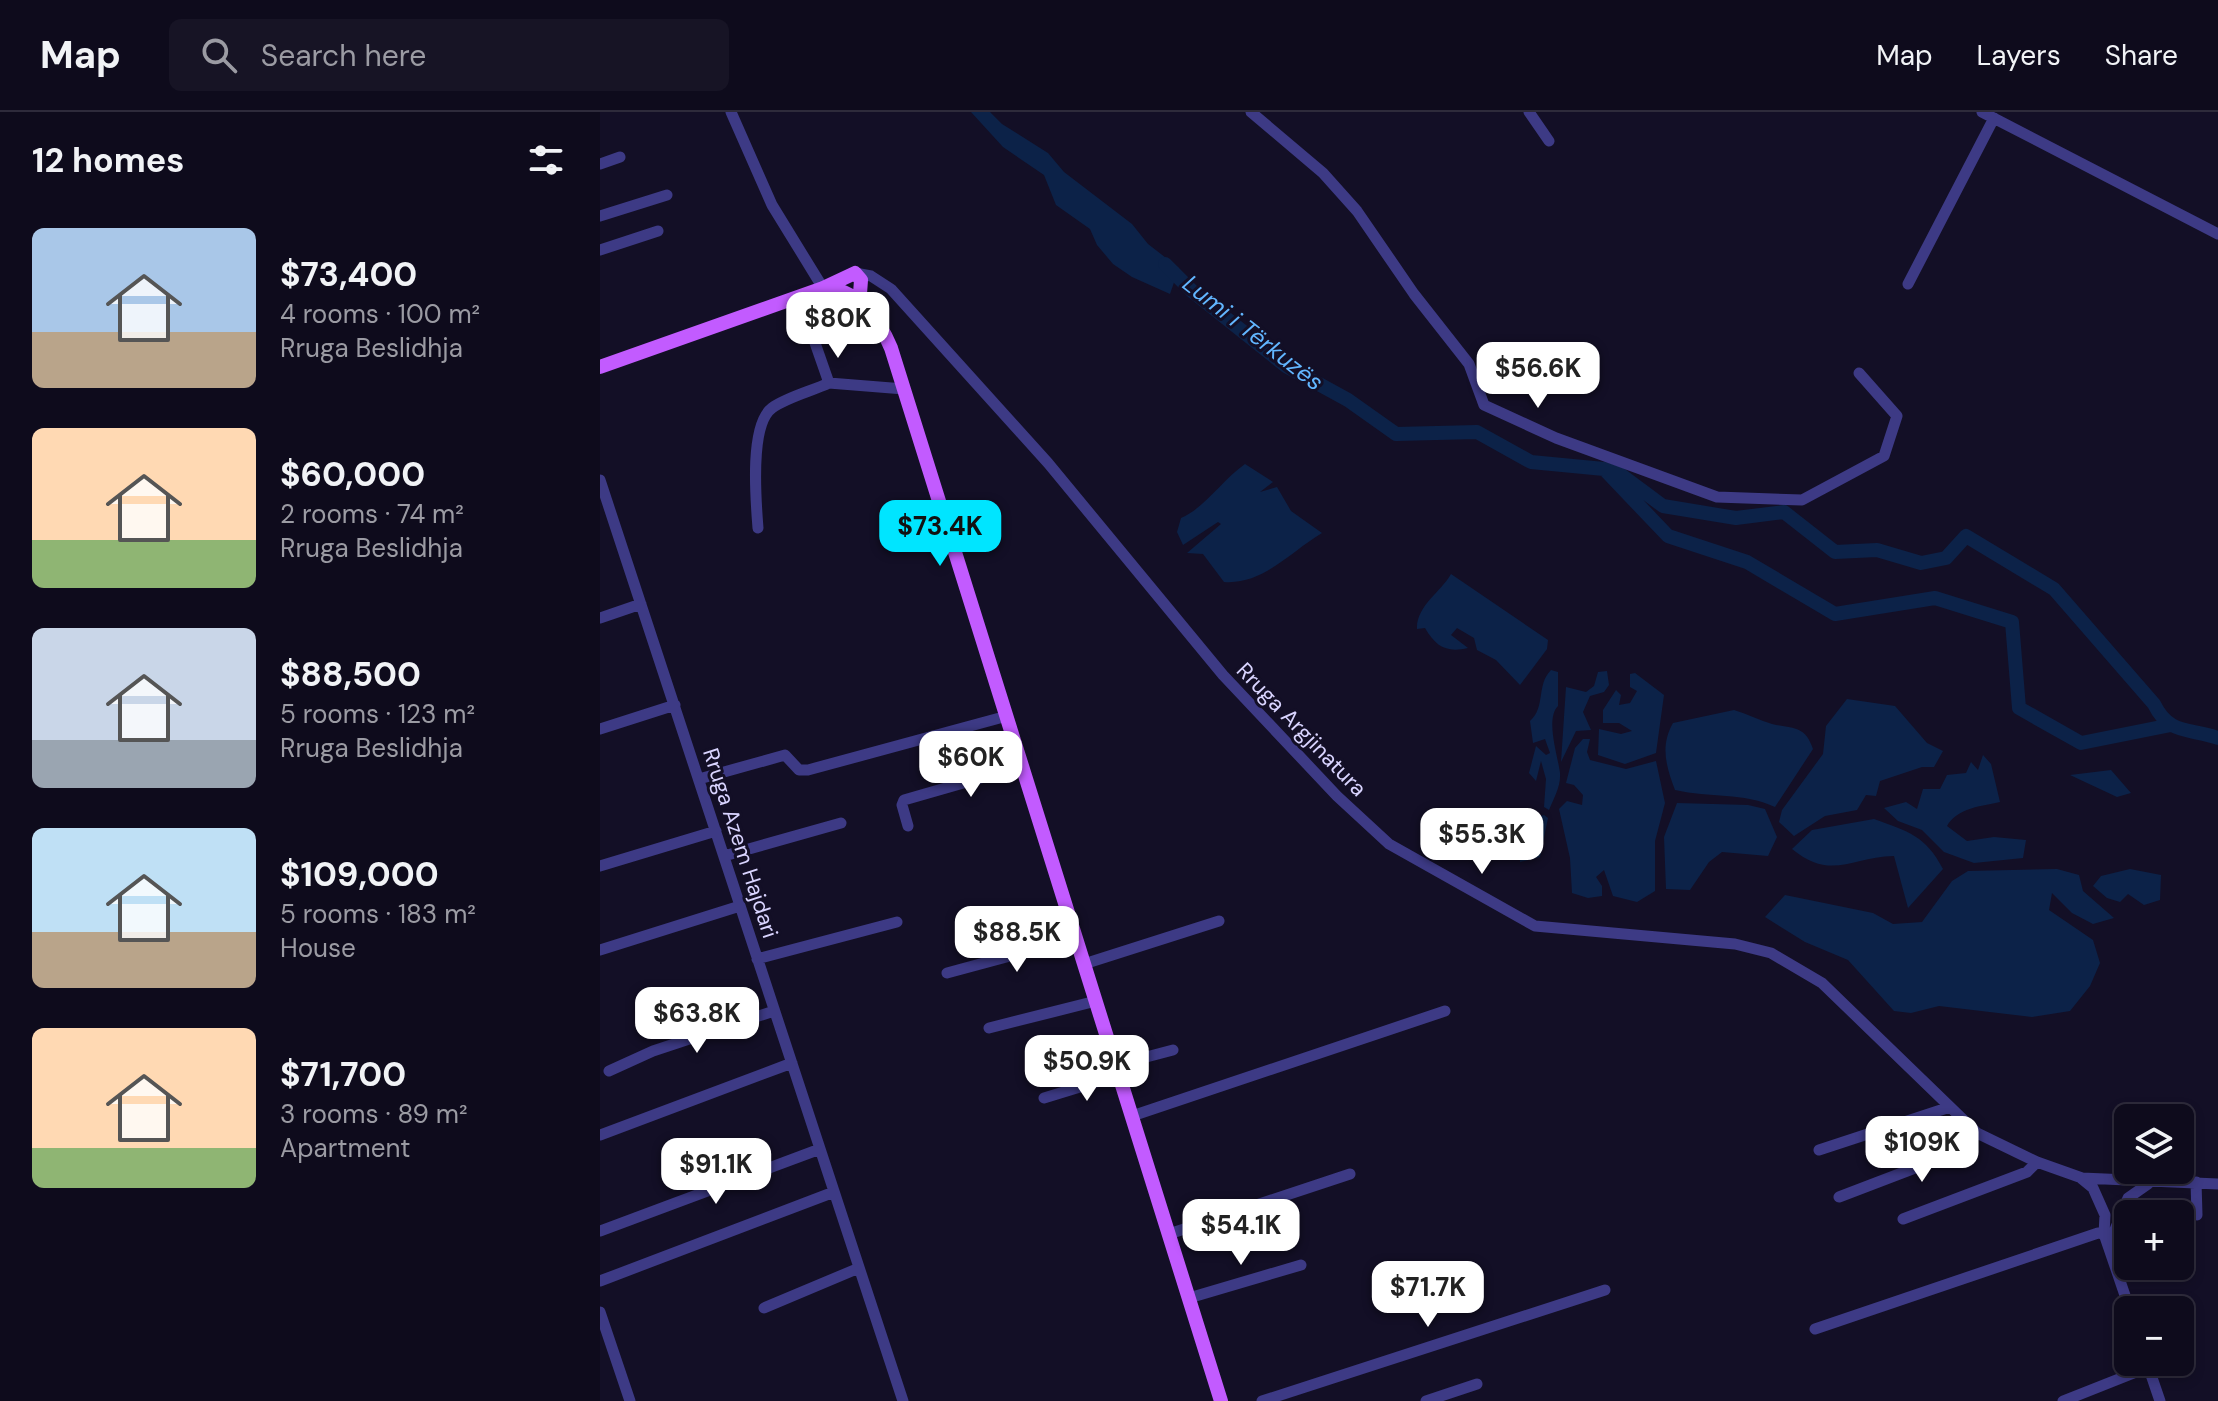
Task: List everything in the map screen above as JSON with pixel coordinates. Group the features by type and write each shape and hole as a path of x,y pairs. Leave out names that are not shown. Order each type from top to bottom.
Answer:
{"main road":[{"path":"600,367 823,288 851,282 887,338 1221,1401"}],"street":[{"path":"731,112 772,205 823,288"},
{"path":"1251,112 1323,173 1357,211 1414,294 1469,364 1484,405 1556,438 1717,497 1802,500 1884,456 1897,416 1859,373"},
{"path":"1529,112 1549,141"},
{"path":"1982,112 2218,234"},
{"path":"1908,284 1994,118"},
{"path":"600,164 620,157"},
{"path":"600,216 667,195"},
{"path":"600,250 658,231"},
{"name":"Rruga Argjinatura","path":"851,282 872,282 891,289 1048,463 1223,675 1337,796 1389,844 1535,926 1735,944 1771,953 1822,983 1888,1043 1977,1133 2037,1162 2082,1178"},
{"path":"799,297 829,383"},
{"path":"758,528 758,442 763,420 773,407 829,383 904,389"},
{"name":"Rruga Azem Hajdari","path":"600,480 606,517 641,604 675,705 903,1401"},
{"path":"600,618 641,604"},
{"path":"600,729 675,705"},
{"path":"699,779 780,756 789,757 799,770 808,770 1007,716"},
{"path":"908,826 902,805 904,800 1022,766"},
{"path":"724,856 841,823"},
{"path":"600,866 716,831"},
{"path":"600,950 740,906"},
{"path":"1084,964 1219,921"},
{"path":"757,959 897,922"},
{"path":"947,973 1076,938"},
{"path":"989,1028 1096,1001"},
{"path":"609,1071 653,1051 774,1011"},
{"path":"1132,1116 1445,1011"},
{"path":"1044,1098 1173,1050"},
{"path":"600,1135 792,1063"},
{"path":"1819,1150 1950,1107"},
{"path":"1839,1197 1962,1150 1977,1133"},
{"path":"600,1231 820,1149"},
{"path":"1903,1219 2027,1172 2037,1162"},
{"path":"1169,1234 1350,1174"},
{"path":"2082,1178 2114,1180"},
{"path":"2082,1178 2100,1200 2114,1209"},
{"path":"2114,1180 2101,1186 2100,1200 2105,1215 2106,1240 2125,1296"},
{"path":"2197,1215 2196,1182 2218,1184"},
{"path":"2129,1200 2151,1184"},
{"path":"600,1281 834,1192"},
{"path":"2106,1240 2114,1225"},
{"path":"1815,1329 2098,1233 2106,1240"},
{"path":"1189,1298 1301,1265"},
{"path":"764,1308 859,1268"},
{"path":"1262,1401 1605,1290"},
{"path":"600,1312 630,1401"},
{"path":"2063,1401 2122,1376"},
{"path":"2152,1376 2160,1401"},
{"path":"1426,1401 1477,1384"}],"water":[{"path":"971,112 990,112 1002,124 1048,153 1064,172 1132,224 1148,244 1179,268 1170,294 1132,277 1113,264 1097,245 1090,229 1056,205 1044,175 1003,147"},
{"path":"1245,464 1273,482 1260,492 1277,487 1291,511 1322,533 1264,573 1238,582 1224,582 1203,554 1187,553 1221,524 1218,522 1183,545 1177,532 1181,518 1198,507"},
{"path":"1451,574 1548,640 1547,649 1520,685 1496,660 1477,650 1474,638 1457,628 1451,635 1468,648 1448,649 1433,640 1425,628 1417,629 1420,613"},
{"path":"1551,670 1558,672 1558,706 1552,728 1560,778 1549,810 1544,807 1546,779 1541,761 1536,781 1529,773 1536,746 1546,755 1550,753 1545,739 1533,743 1530,721 1538,709 1546,676"},
{"path":"1607,671 1609,685 1604,692 1590,696 1583,712 1591,730 1576,731 1561,762 1566,687 1586,692 1594,686 1598,672"},
{"path":"1635,673 1664,695 1656,753 1625,764 1598,755 1599,729 1621,734 1632,731 1619,723 1603,723 1603,710 1616,690 1621,695 1619,705 1630,703 1637,691 1630,687 1630,674"},
{"path":"1847,699 1895,706 1927,743 1943,751 1934,767 1922,767 1880,781 1876,796 1866,795 1857,810 1825,816 1794,836 1779,822 1782,810 1823,754 1826,726"},
{"path":"1734,710 1772,724 1797,729 1810,741 1813,749 1775,807 1751,799 1675,790 1666,756 1673,723"},
{"path":"1583,739 1590,739 1587,752 1590,760 1626,769 1656,761 1665,803 1655,841 1655,891 1637,902 1613,896 1604,870 1596,877 1602,886 1602,896 1588,898 1572,893 1570,858 1559,809 1567,801 1582,805 1583,795 1574,785 1566,783 1575,748"},
{"path":"1983,755 1991,764 2000,802 1963,812 1947,826 1967,841 1994,837 2026,840 2023,858 1974,863 1944,852 1922,830 1898,821 1884,808 1906,802 1917,809 1923,789 1940,789 1947,775 1966,773 1971,762 1978,770"},
{"path":"2111,770 2131,793 2117,797 2070,775"},
{"path":"1677,803 1748,805 1765,809 1777,837 1768,856 1722,852 1709,862 1690,890 1666,889 1664,837"},
{"path":"1544,815 1548,818 1540,857 1520,862 1522,832 1537,817"},
{"path":"1874,819 1915,836 1930,849 1943,869 1908,908 1894,856 1830,866 1806,859 1792,849 1812,830"},
{"path":"2057,869 2079,875 2083,891 2114,918 2093,924 2072,913 2052,893 2049,910 2093,940 2100,963 2090,986 2070,1011 2032,1017 1939,1006 1911,1013 1894,1011 1848,960 1805,942 1765,917 1785,895 1873,913 1893,924 1922,922 1952,881 1968,871"},
{"path":"2130,869 2161,875 2160,900 2144,905 2128,894 2120,902 2107,898 2093,886 2101,876"}],"waterway":[{"name":"Lumi i Tërkuzës","path":"1165,264 1192,291 1286,366 1348,400 1396,434 1477,432 1531,462 1604,469 1620,474 1663,506 1736,518 1784,512 1835,552 1877,550 1921,563 1946,558 1966,536 2054,589 2166,721 2181,729 2218,738"},
{"path":"1606,471 1668,536 1747,562 1835,614 1935,598 2012,622 2019,708 2081,743 2171,725"}]}
